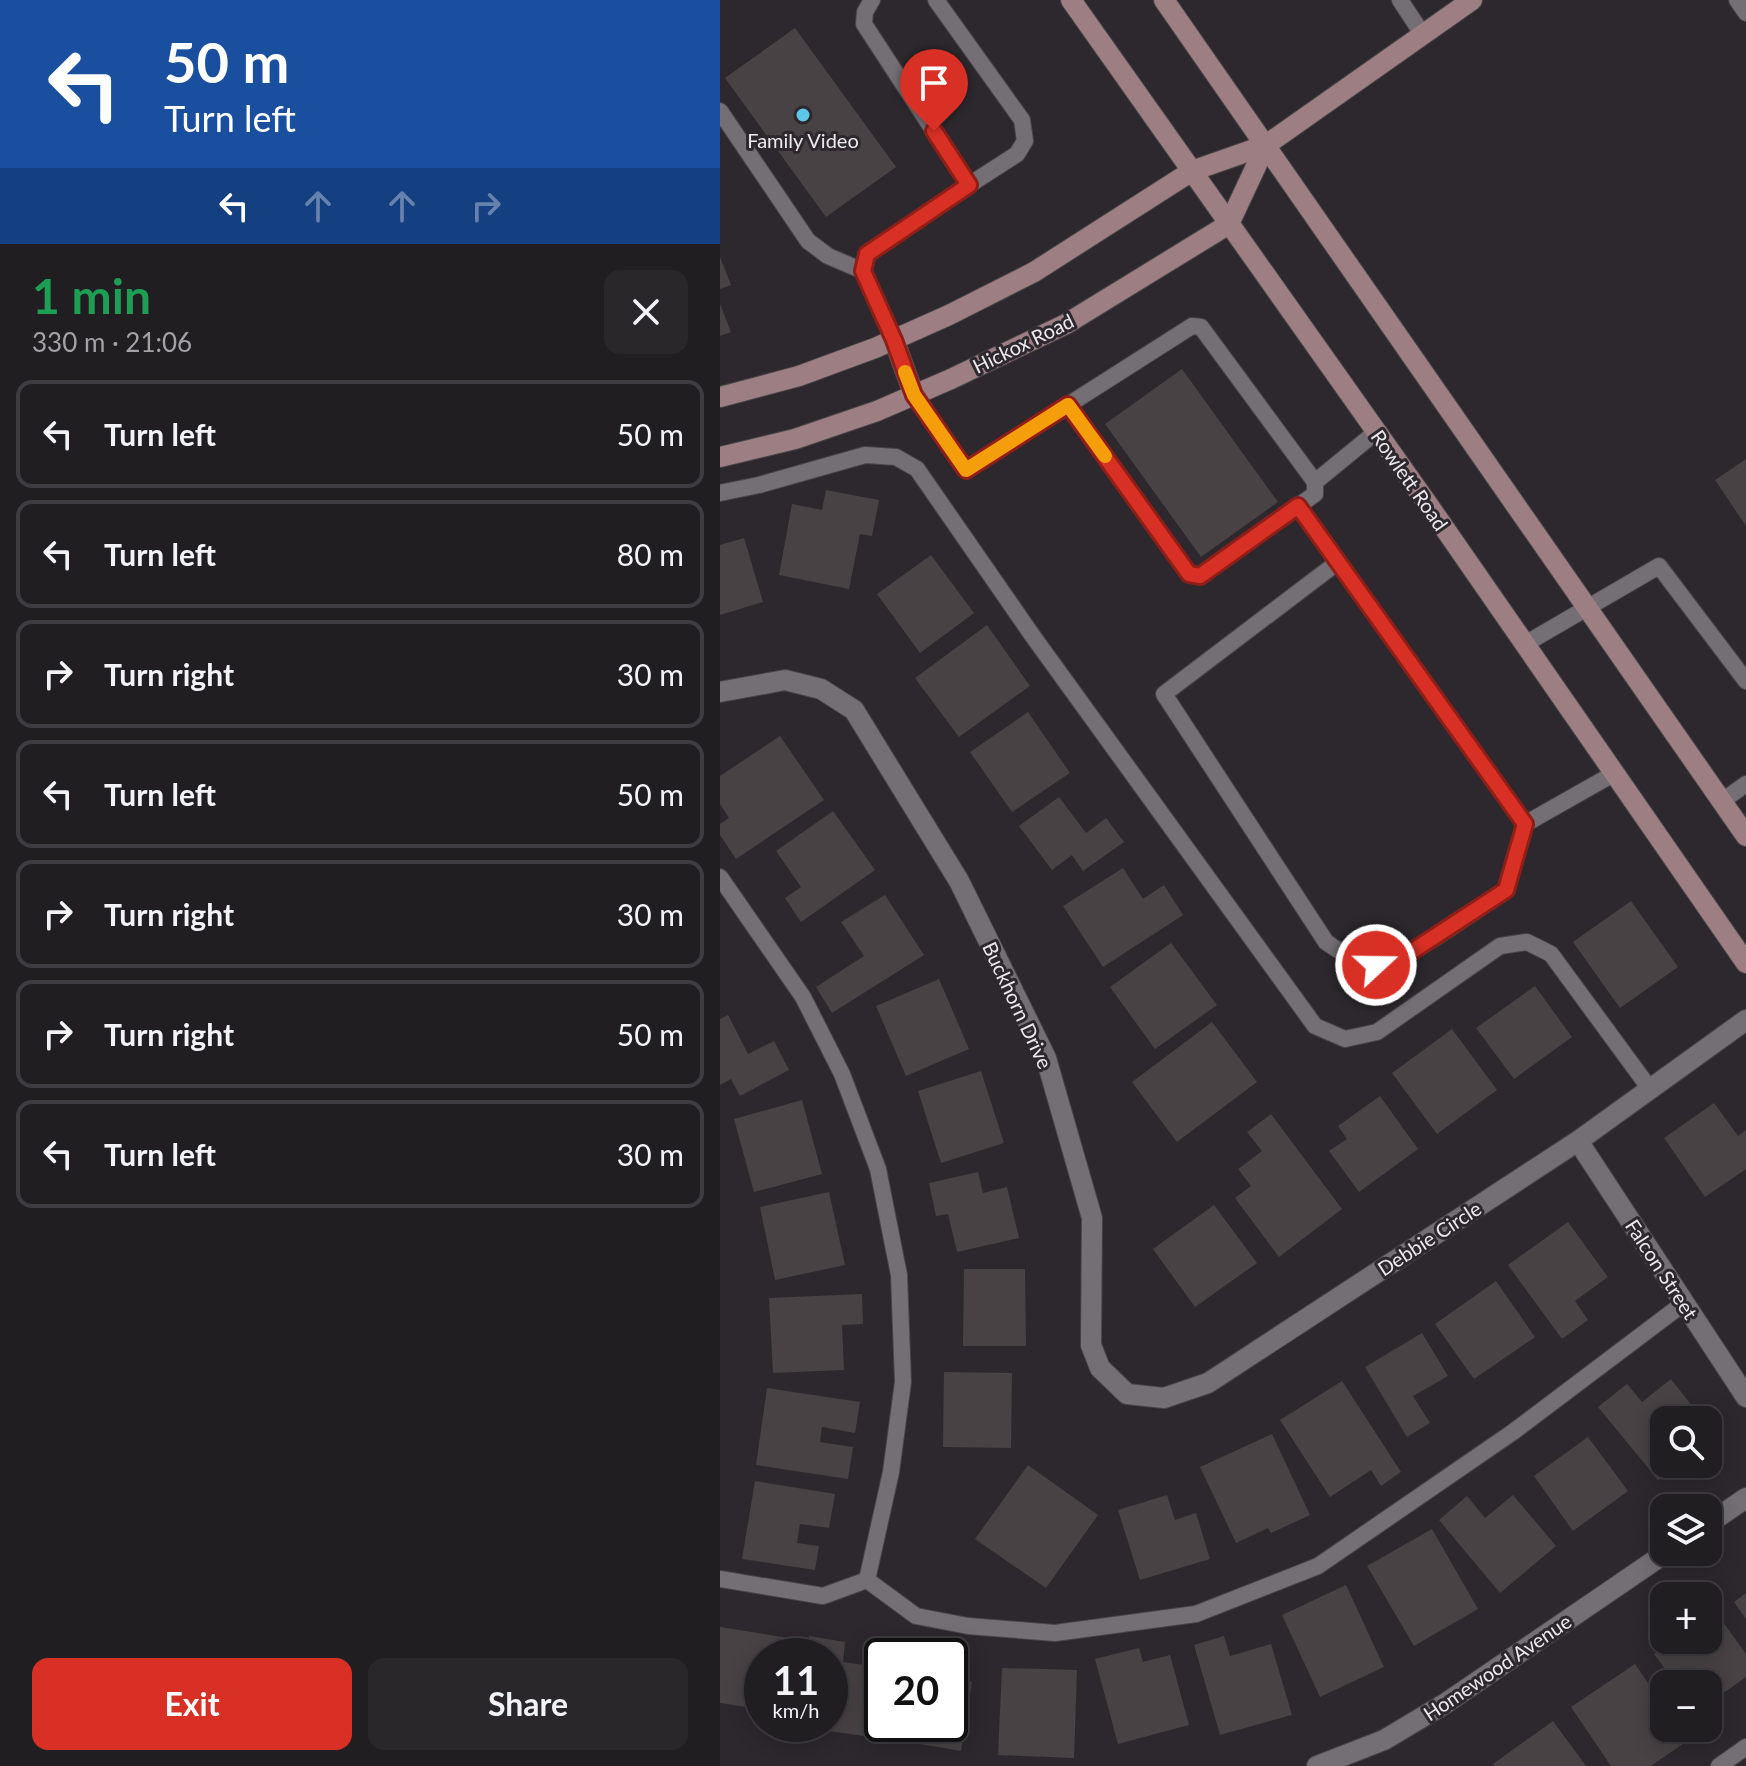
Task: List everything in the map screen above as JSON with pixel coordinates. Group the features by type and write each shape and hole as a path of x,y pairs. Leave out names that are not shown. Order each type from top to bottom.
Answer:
{"main road":[{"name":"Rowlett Road","path":"1071,0 1746,963"},
{"path":"1164,0 1746,836"},
{"path":"720,397 799,376 894,340 1034,272 1192,171 1266,145 1472,0"},
{"path":"1229,224 1266,145"},
{"name":"Hickox Road","path":"720,457 795,439 914,395 1066,324 1229,224"},
{"path":"894,340 914,395"}],"street":[{"name":"Buckhorn Drive","path":"720,692 785,680 821,689 854,710 951,868 1046,1058 1092,1218 1091,1345 1100,1368"},
{"name":"Debbie Circle","path":"1100,1368 1127,1394 1164,1398 1208,1383 1578,1141 1746,1020"},
{"name":"Falcon Street","path":"1578,1141 1746,1397"},
{"path":"1722,1514 1746,1498"},
{"name":"Homewood Avenue","path":"1317,1766 1384,1740 1446,1703 1650,1564"}],"lane":[{"path":"872,0 865,12 864,24 969,185"},
{"path":"894,340 863,271 867,254 1017,154 1025,141 1022,120 936,0"},
{"path":"1400,0 1423,35"},
{"path":"1737,0 1746,13"},
{"path":"720,111 808,241 828,256 863,271"},
{"path":"914,395 966,470 1068,405 1192,326 1201,327 1315,482 1315,494 1200,576 1189,574 1068,405"},
{"path":"1315,482 1376,432"},
{"path":"720,493 865,455 896,457 917,469 1032,635 1315,1026 1345,1039 1377,1032 1500,946 1527,942 1551,954 1650,1089"},
{"path":"1298,506 1525,824"},
{"path":"1338,562 1164,694 1326,942 1349,957 1376,965 1411,952 1506,890 1525,824 1615,773"},
{"path":"1525,644 1659,566 1746,681"},
{"path":"1721,802 1746,784"},
{"path":"720,877 803,997 842,1074 878,1169 899,1275 903,1382 891,1472 867,1580"},
{"path":"867,1580 916,1616 968,1626 1055,1633 1196,1614 1318,1566 1513,1432 1684,1303"},
{"path":"720,1579 823,1596 867,1580"},
{"path":"1719,1766 1746,1747"}],"building":[{"path":"795,28 896,167 826,217 725,78"},
{"path":"720,257 731,285 720,289"},
{"path":"720,304 731,332 720,336"},
{"path":"1182,369 1278,502 1201,557 1105,424"},
{"path":"1746,459 1746,526 1715,480"},
{"path":"826,490 879,500 872,536 860,534 849,589 779,575 792,504 822,510"},
{"path":"744,538 763,602 720,615 720,545"},
{"path":"931,555 974,613 920,653 877,594"},
{"path":"987,625 1030,686 959,737 915,678"},
{"path":"1028,712 1070,773 1012,812 970,752"},
{"path":"780,736 824,800 736,859 720,835 720,824 729,818 720,804 720,776"},
{"path":"1059,797 1086,833 1106,818 1124,842 1083,871 1072,855 1052,870 1019,826"},
{"path":"833,811 875,870 801,922 785,898 801,887 776,851"},
{"path":"1123,868 1143,899 1164,885 1183,915 1103,967 1063,906"},
{"path":"885,895 924,955 832,1013 816,987 864,956 841,922"},
{"path":"1631,901 1678,967 1620,1008 1573,942"},
{"path":"1171,943 1217,1005 1155,1049 1110,987"},
{"path":"939,979 969,1049 906,1076 876,1006"},
{"path":"1535,986 1572,1037 1514,1079 1476,1028"},
{"path":"728,1015 748,1054 774,1041 789,1070 740,1096 731,1079 720,1085 720,1019"},
{"path":"1212,1022 1257,1082 1177,1142 1132,1082"},
{"path":"1452,1029 1497,1090 1437,1134 1392,1073"},
{"path":"981,1071 1004,1143 941,1163 918,1091"},
{"path":"1380,1096 1418,1149 1359,1192 1329,1151 1347,1139 1338,1126"},
{"path":"802,1100 822,1174 754,1192 734,1119"},
{"path":"1714,1103 1738,1136 1746,1130 1746,1169 1705,1197 1664,1138"},
{"path":"1271,1114 1342,1209 1279,1257 1235,1198 1251,1186 1238,1169 1262,1151 1247,1132"},
{"path":"978,1172 983,1193 1007,1187 1019,1238 957,1252 948,1214 936,1216 929,1183"},
{"path":"829,1192 845,1265 775,1280 760,1207"},
{"path":"1214,1205 1257,1263 1195,1307 1153,1249"},
{"path":"1568,1222 1608,1277 1575,1301 1588,1320 1562,1339 1508,1265"},
{"path":"964,1269 1025,1269 1026,1346 963,1346"},
{"path":"1496,1281 1535,1337 1474,1379 1435,1324"},
{"path":"862,1294 863,1324 842,1325 844,1370 773,1373 769,1298"},
{"path":"1422,1333 1448,1376 1413,1396 1430,1423 1407,1437 1365,1367"},
{"path":"944,1372 1012,1373 1011,1448 943,1447"},
{"path":"1671,1379 1692,1406 1650,1406 1650,1470 1598,1407 1627,1384 1642,1402"},
{"path":"1342,1381 1401,1472 1381,1486 1371,1470 1330,1497 1280,1420"},
{"path":"767,1388 860,1402 855,1433 822,1427 820,1442 853,1447 848,1479 756,1465"},
{"path":"1272,1434 1310,1515 1271,1533 1268,1528 1236,1543 1200,1467"},
{"path":"1588,1437 1628,1491 1573,1531 1534,1476"},
{"path":"1028,1465 1098,1515 1046,1588 975,1539"},
{"path":"755,1481 835,1494 829,1528 800,1524 797,1543 819,1546 815,1570 742,1559"},
{"path":"1167,1495 1175,1520 1196,1513 1210,1559 1140,1580 1118,1510"},
{"path":"1513,1495 1556,1546 1500,1593 1439,1520 1467,1496 1485,1518"},
{"path":"1432,1529 1478,1609 1414,1646 1367,1566"},
{"path":"1346,1585 1384,1667 1320,1697 1282,1615"},
{"path":"1746,1593 1746,1619 1734,1602"},
{"path":"1722,1621 1746,1654 1746,1677 1722,1694 1722,1670 1666,1670 1654,1654 1722,1654"},
{"path":"720,1627 788,1638 744,1638 744,1707 720,1703"},
{"path":"1224,1636 1230,1656 1271,1644 1292,1715 1220,1735 1194,1645"},
{"path":"1139,1648 1143,1662 1170,1655 1189,1725 1118,1744 1095,1659"},
{"path":"848,1663 864,1665 864,1736 848,1734"},
{"path":"1635,1664 1650,1686 1650,1742 1686,1742 1651,1766 1611,1766 1571,1707"},
{"path":"1002,1668 1077,1670 1074,1758 998,1755"},
{"path":"968,1681 972,1682 968,1707"},
{"path":"1553,1721 1586,1766 1493,1764"},
{"path":"908,1742 962,1742 961,1751"}],"slow traffic":[{"path":"905,372 914,395 966,470 1068,405 1105,456"}],"place":[{"name":"Family Video","path":"803,115"}],"route":[{"path":"934,131 969,185 867,254 863,271 894,340 914,395 966,470 1068,405 1189,574 1200,576 1298,506 1525,824 1506,890 1411,952 1376,965"}]}
